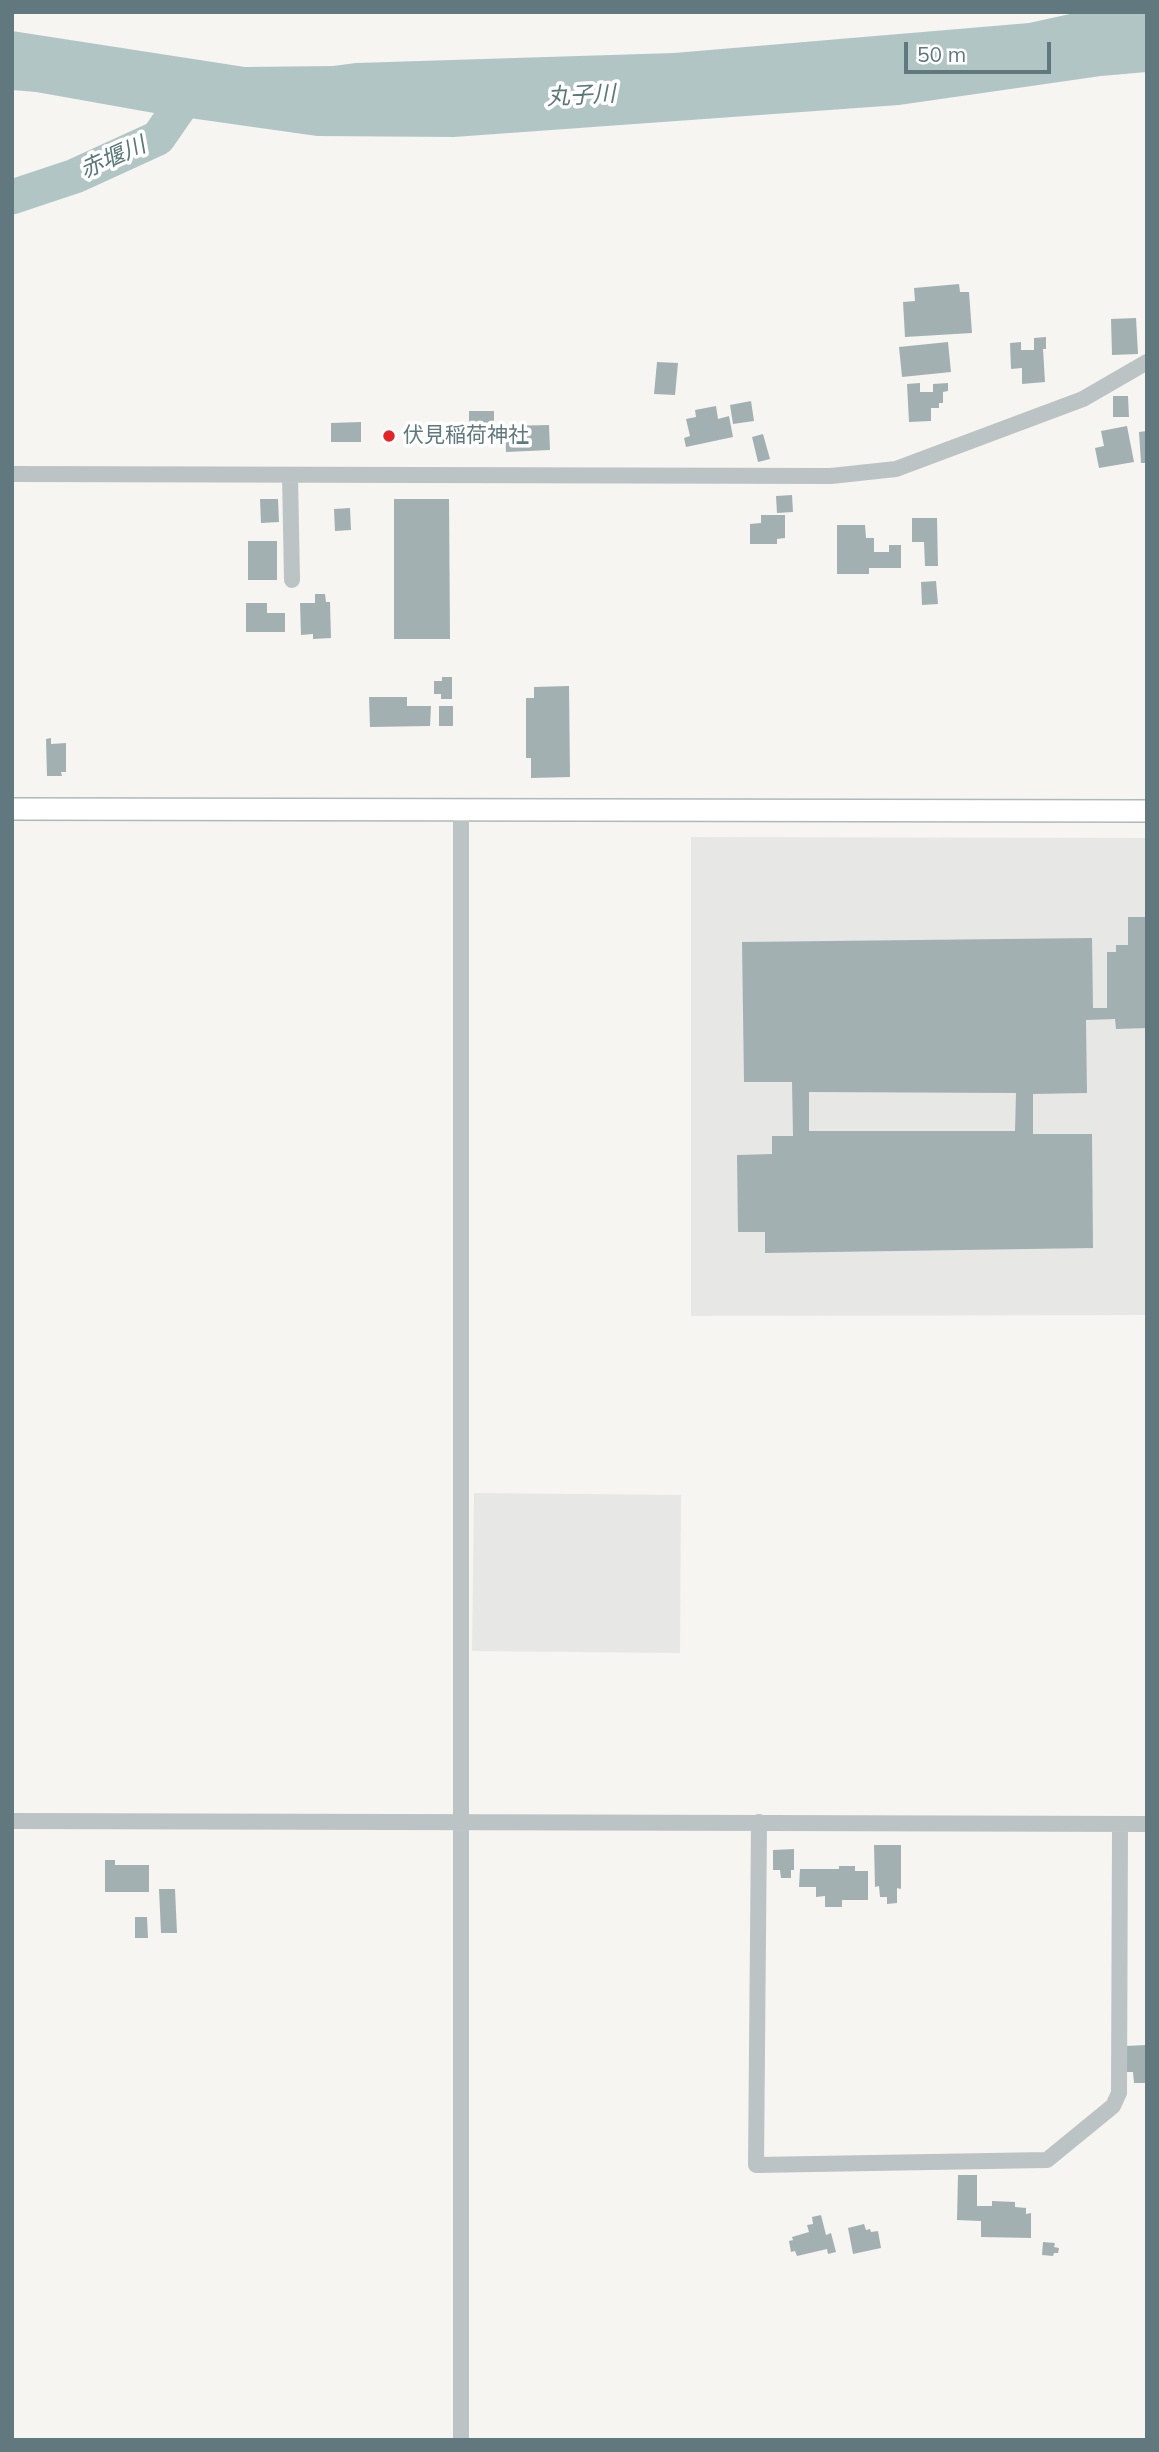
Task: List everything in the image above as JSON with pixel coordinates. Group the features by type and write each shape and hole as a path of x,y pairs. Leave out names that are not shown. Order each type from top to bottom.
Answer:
{"street":[{"path":"12,474 831,476 895,469 1083,399 1147,362"},
{"path":"290,475 292,580"},
{"path":"12,809 1147,811"},
{"path":"461,811 461,2440"},
{"path":"12,1821 1147,1824"},
{"path":"759,1822 756,2165 1047,2161 1113,2106 1119,2093 1120,1824"}],"shaded area":[{"path":"691,837 1147,838 1147,1315 691,1316"},
{"path":"474,1493 681,1495 680,1653 472,1651"}],"water":[{"name":"丸子川","path":"1079,12 1147,12 1147,72 1101,76 899,105 454,137 317,136 12,90 12,31 245,67 333,66 356,63 674,53 1029,23"}],"building":[{"path":"959,284 960,292 969,292 972,333 905,337 903,302 915,301 914,288"},
{"path":"1136,318 1138,354 1112,355 1111,319"},
{"path":"1046,337 1046,349 1043,349 1045,382 1022,384 1022,368 1011,369 1010,343 1021,342 1021,350 1034,350 1034,338"},
{"path":"948,342 951,372 902,377 899,347"},
{"path":"657,362 678,363 675,395 654,394"},
{"path":"920,383 920,392 933,392 933,384 948,383 948,391 943,392 943,403 939,403 939,408 931,408 931,421 909,422 907,384"},
{"path":"1113,396 1128,396 1129,417 1113,417"},
{"path":"751,401 754,421 733,424 730,405"},
{"path":"716,406 718,419 729,416 733,437 686,447 684,438 690,436 686,419 696,417 695,410"},
{"path":"469,411 494,411 494,432 469,432"},
{"path":"361,422 361,442 331,442 331,423"},
{"path":"549,425 550,450 506,452 505,426"},
{"path":"1127,426 1134,462 1099,468 1095,448 1104,446 1101,431"},
{"path":"1147,431 1147,463 1141,463 1139,432"},
{"path":"763,434 770,459 758,462 752,437"},
{"path":"792,495 793,512 777,513 776,496"},
{"path":"260,499 278,499 279,522 261,523"},
{"path":"394,499 449,499 450,639 394,639"},
{"path":"350,508 351,530 335,531 334,509"},
{"path":"761,515 785,515 785,538 777,539 777,544 750,544 750,524 761,523"},
{"path":"912,518 937,518 938,566 925,566 924,542 912,542"},
{"path":"837,525 865,525 866,538 874,538 874,552 889,552 889,545 901,545 901,568 869,568 869,574 837,574"},
{"path":"248,541 277,541 277,580 248,580"},
{"path":"936,581 938,604 922,605 921,582"},
{"path":"315,594 325,594 326,602 330,602 331,638 313,639 313,634 301,635 300,603 315,603"},
{"path":"246,603 267,603 267,613 285,613 285,632 246,632"},
{"path":"442,677 452,677 452,699 441,699 441,694 434,694 434,681 442,681"},
{"path":"569,686 570,777 531,778 531,758 526,758 526,698 534,698 534,687"},
{"path":"369,697 407,697 407,706 431,706 430,726 370,727"},
{"path":"439,706 453,706 453,726 439,726"},
{"path":"51,738 51,744 66,743 66,772 61,772 62,776 47,776 46,739"},
{"path":"1128,917 1147,917 1147,1028 1116,1029 1115,1019 1086,1020 1087,1093 1033,1094 1033,1134 1092,1134 1093,1248 765,1253 765,1232 738,1232 737,1155 772,1154 772,1136 793,1136 792,1082 744,1082 742,942 1092,938 1093,1008 1107,1008 1107,952 1116,952 1116,945 1128,945","holes":["809,1092 1016,1093 1015,1131 809,1131"]},
{"path":"874,1845 901,1845 901,1889 897,1888 897,1903 887,1904 887,1897 880,1897 879,1886 875,1887"},
{"path":"794,1849 794,1870 791,1870 791,1878 781,1878 780,1870 773,1870 773,1850"},
{"path":"105,1860 115,1860 115,1865 149,1865 149,1892 105,1892"},
{"path":"839,1866 855,1866 855,1871 868,1871 868,1900 842,1900 842,1907 825,1907 825,1896 816,1897 816,1887 799,1887 800,1869 839,1869"},
{"path":"159,1889 175,1889 177,1933 161,1933"},
{"path":"135,1917 147,1917 148,1938 135,1938"},
{"path":"1147,2045 1147,2083 1134,2083 1133,2072 1126,2072 1125,2046"},
{"path":"958,2175 977,2175 977,2206 992,2206 992,2201 1015,2202 1015,2207 1026,2208 1026,2214 1031,2213 1031,2238 981,2237 981,2221 957,2220"},
{"path":"821,2215 826,2235 831,2233 836,2252 828,2254 827,2249 797,2256 795,2251 791,2252 789,2241 793,2240 792,2237 809,2232 807,2225 813,2224 812,2217"},
{"path":"864,2224 866,2230 878,2231 881,2248 853,2254 848,2228"},
{"path":"1043,2242 1055,2243 1054,2247 1059,2248 1058,2253 1053,2256 1042,2255"}],"waterway":[{"name":"赤堰川","path":"12,197 75,176 158,138 192,89"}],"place":[{"name":"伏見稲荷神社","path":"389,436"}]}
